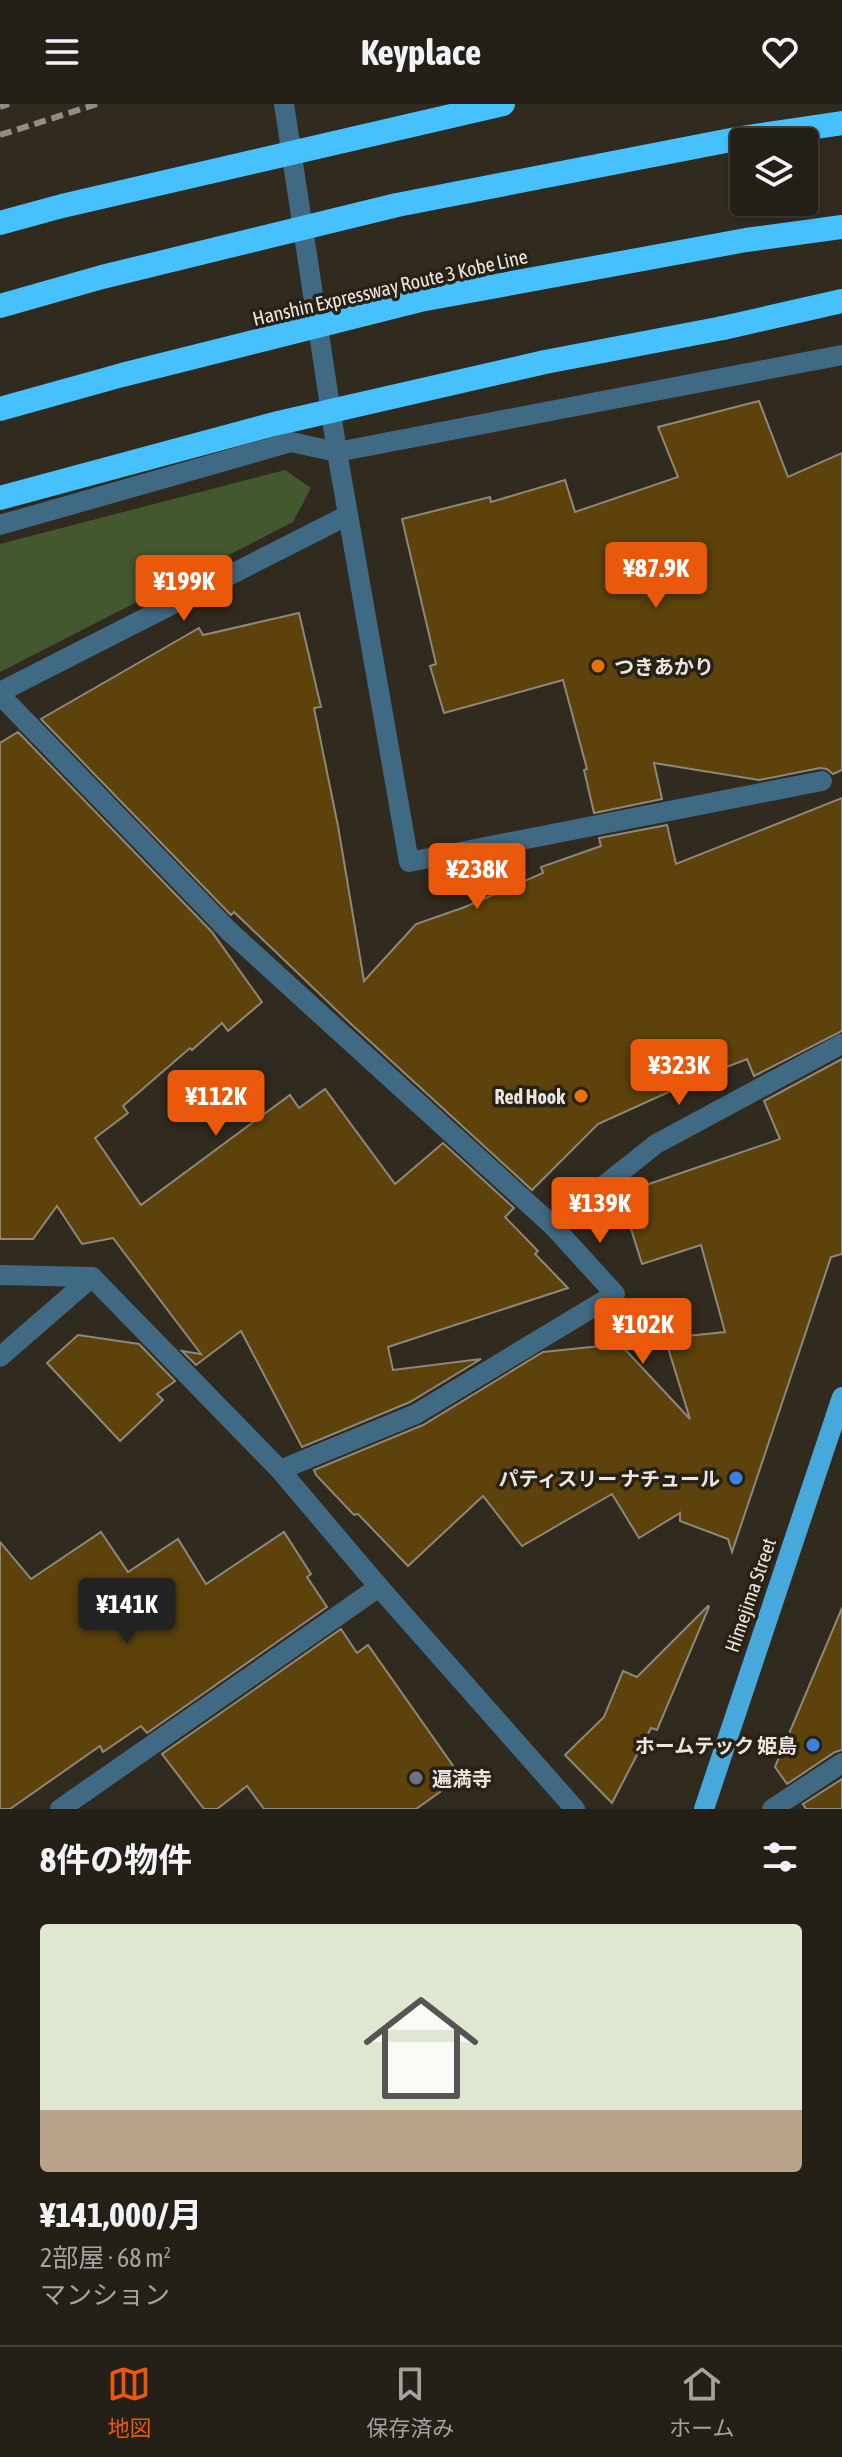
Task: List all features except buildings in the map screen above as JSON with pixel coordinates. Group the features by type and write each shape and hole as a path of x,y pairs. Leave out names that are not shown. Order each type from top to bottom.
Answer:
{"highway":[{"path":"0,223 503,104"},
{"path":"0,306 102,277 397,205 741,138 842,123"},
{"name":"Hanshin Expressway Route 3 Kobe Line","path":"0,409 420,300 746,240 842,227"},
{"path":"0,498 274,424 545,362 723,328 842,301"}],"main road":[{"name":"Himejima Street","path":"704,1809 842,1397"}],"street":[{"path":"284,104 337,452 409,862 822,781"},
{"path":"0,525 291,442 337,452 842,355"},
{"path":"280,1470 416,1414 615,1294 553,1226 229,931 0,694 348,515"},
{"path":"553,1226 656,1144 842,1044"},
{"path":"0,1275 92,1277 280,1470 575,1809"},
{"path":"0,1357 92,1277"},
{"path":"60,1809 379,1587"},
{"path":"772,1809 842,1763"}],"green space":[{"path":"285,470 311,488 293,522 0,672 0,544"}],"railway":[{"path":"0,107 9,104"},
{"path":"0,135 97,104"}],"place":[{"name":"つきあかり","path":"598,666"},
{"name":"Red Hook","path":"581,1096"},
{"name":"パティスリー ナチュール","path":"736,1478"},
{"name":"ホームテック 姫島","path":"813,1745"},
{"name":"遍満寺","path":"416,1778"}]}
